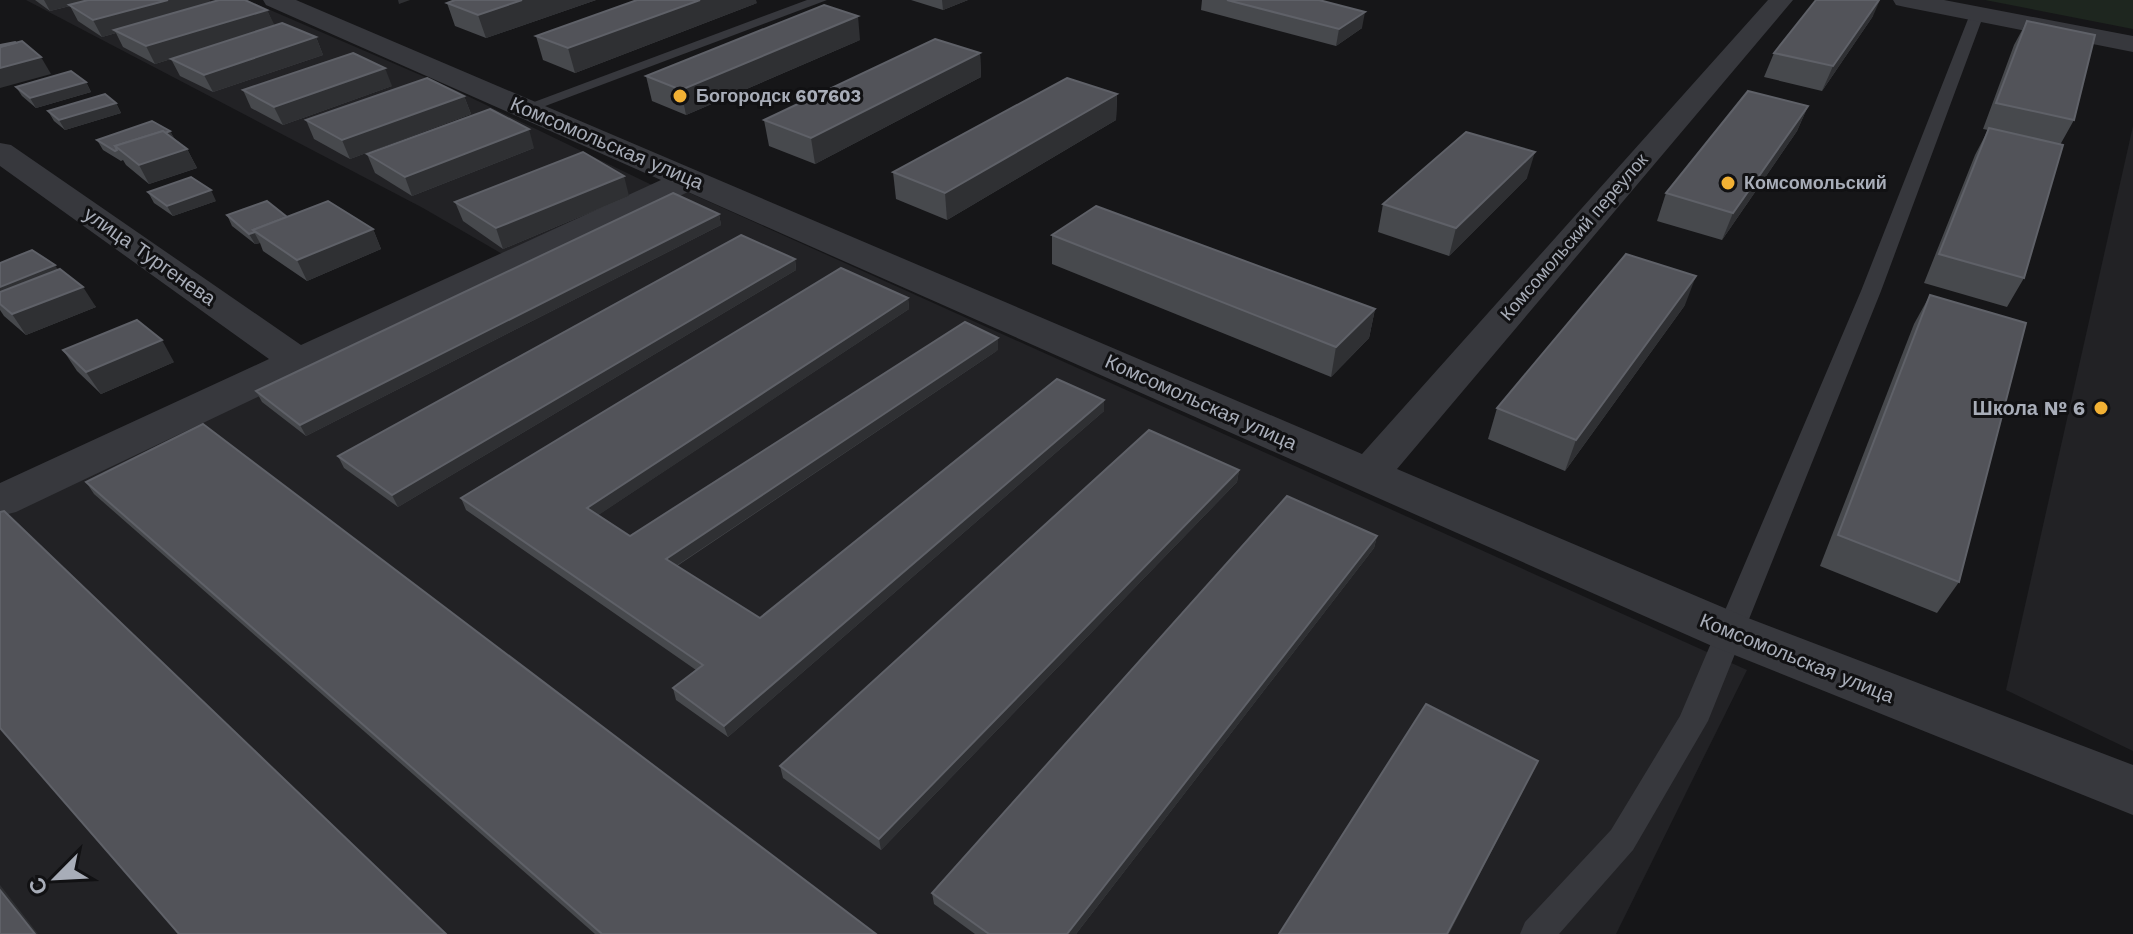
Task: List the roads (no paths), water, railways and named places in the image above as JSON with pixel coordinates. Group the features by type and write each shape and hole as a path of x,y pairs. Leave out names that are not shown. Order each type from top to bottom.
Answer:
{"street":[{"name":"Комсомольская улица","path":"275,0 691,178 1730,632 2133,790"},
{"name":"Комсомольский переулок","path":"1368,475 1781,0"},
{"path":"1905,0 2133,44"},
{"name":"улица Тургенева","path":"0,152 299,362"},
{"path":"0,501 691,178"}],"lane":[{"path":"526,108 820,0"},
{"path":"1537,934 1622,840 1693,721 1871,291 1977,14"}],"place":[{"name":"Богородск 607603","path":"680,96"},
{"name":"Комсомольский","path":"1728,183"},
{"name":"Школа № 6","path":"2101,408"}]}
